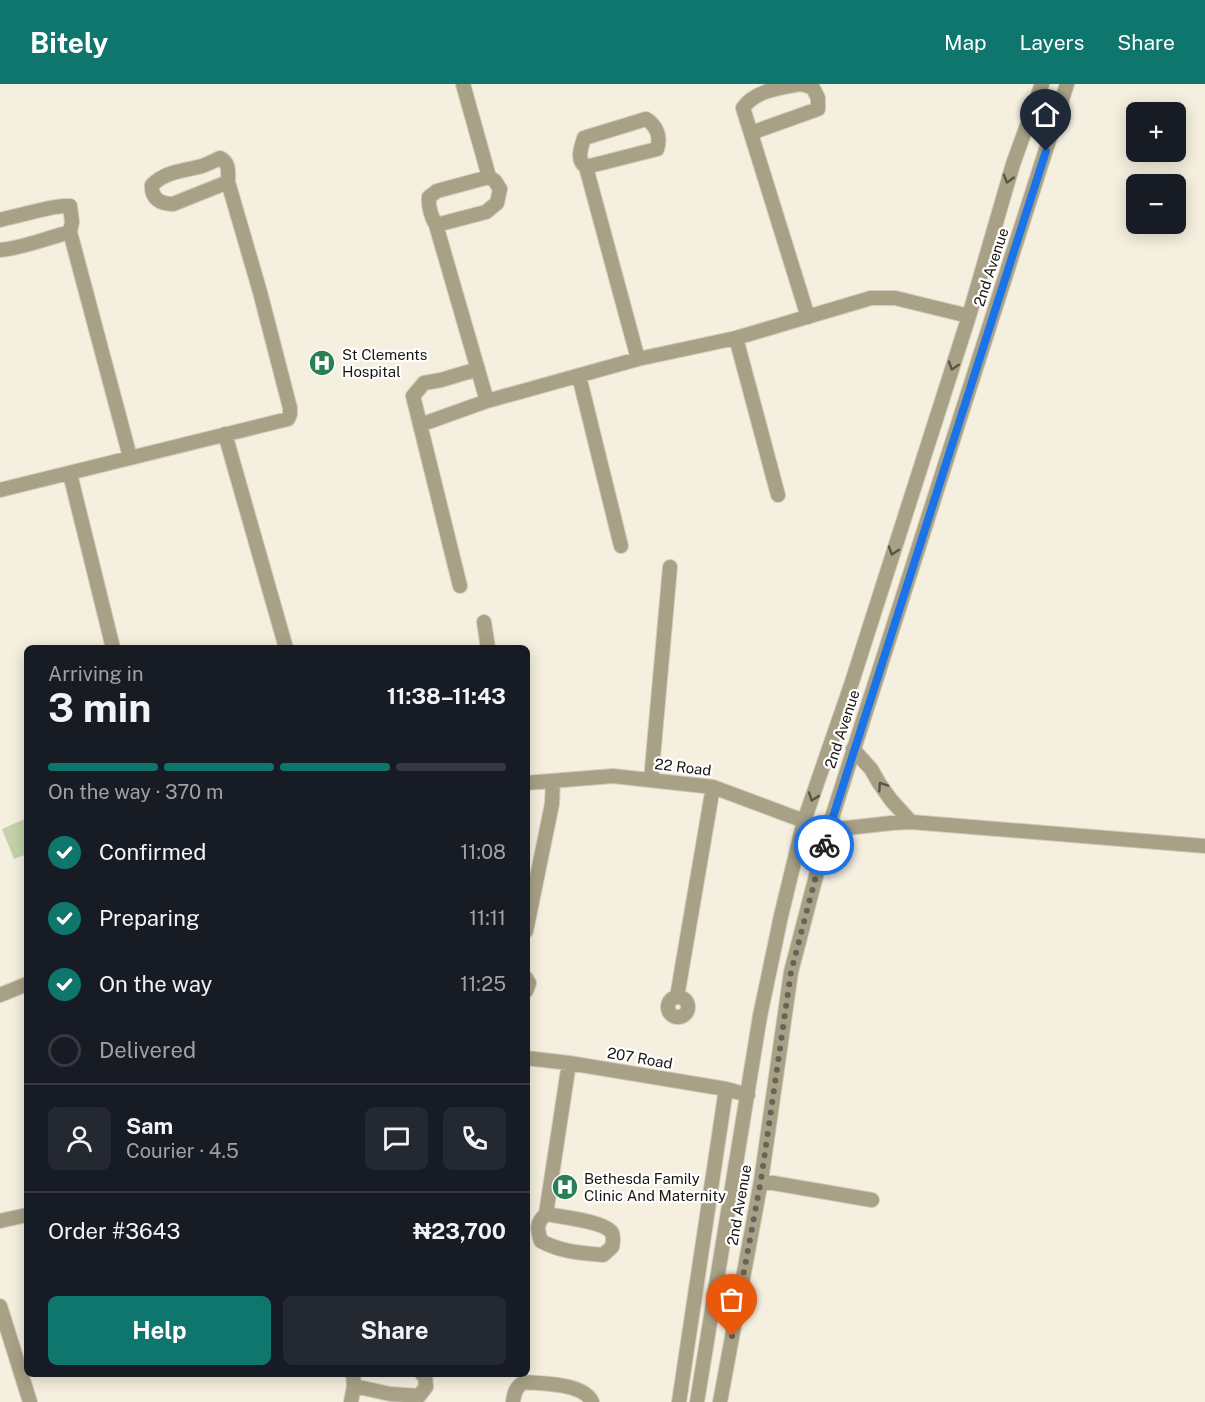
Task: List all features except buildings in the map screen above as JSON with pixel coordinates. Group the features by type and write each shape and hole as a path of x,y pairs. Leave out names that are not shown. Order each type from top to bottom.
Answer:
{"street":[{"path":"436,225 486,212 497,203 500,189 489,177 463,84"},
{"path":"751,133 818,109 818,98 813,88 801,84 766,92 747,101 743,108 808,317"},
{"name":"2nd Avenue","path":"697,1402 760,1016 804,821 852,682 969,316 1013,164 1042,84"},
{"name":"2nd Avenue","path":"720,1402 761,1180 791,972 828,830 1067,84"},
{"path":"586,167 657,149 660,142 654,124 646,119 584,138 579,155 582,165 586,167 638,359"},
{"path":"0,490 288,419 290,408 228,182 227,165 220,158 169,174 152,185 152,191 157,200 173,204 228,182"},
{"path":"487,401 436,225 431,217 429,198 436,191 489,177"},
{"path":"0,220 45,208 70,206 72,222 70,232 130,457"},
{"path":"0,250 23,247 70,232"},
{"path":"420,425 487,401 638,359 736,338 871,298 895,298 969,316"},
{"path":"736,338 778,495"},
{"path":"460,586 412,396 424,383 478,369"},
{"path":"579,376 621,546"},
{"path":"225,434 285,645"},
{"path":"70,474 112,645"},
{"path":"651,780 670,567"},
{"path":"484,622 488,645"},
{"path":"853,749 872,769 891,800 911,822"},
{"name":"22 Road","path":"530,783 613,776 713,787 828,830"},
{"path":"530,912 552,804 553,781"},
{"path":"677,997 713,787"},
{"path":"828,830 911,822 1205,846"},
{"path":"0,995 24,985"},
{"name":"207 Road","path":"530,1058 726,1089 748,1095"},
{"path":"546,1214 601,1225 611,1231 614,1238 612,1247 603,1255 577,1253 554,1248 541,1241 538,1231 540,1219 546,1214 569,1063"},
{"path":"679,1402 726,1089"},
{"path":"761,1180 872,1200"},
{"path":"0,1221 24,1216"},
{"path":"0,1306 30,1402"},
{"path":"351,1402 353,1380 390,1394 419,1396 426,1387 425,1377"},
{"path":"513,1402 515,1391 524,1382 576,1388 585,1392 592,1402"}],"green space":[{"path":"24,819 24,855 14,859 2,829"}],"way so far":[{"path":"732,1336 761,1180 791,972 824,845"}],"place":[{"name":"St Clements Hospital","path":"322,363"},
{"name":"Bethesda Family Clinic And Maternity","path":"565,1187"}],"route":[{"path":"824,845 1046,151"}]}
